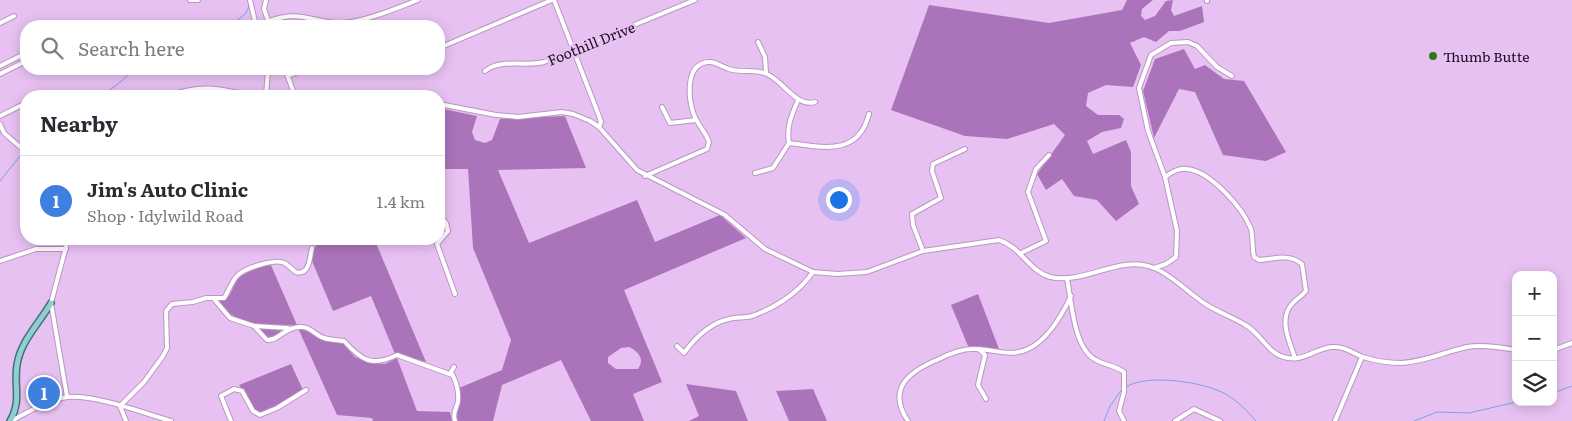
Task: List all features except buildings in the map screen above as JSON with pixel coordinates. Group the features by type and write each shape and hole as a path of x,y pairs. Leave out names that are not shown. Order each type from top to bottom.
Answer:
{"main road":[{"path":"11,421 18,399 16,373 18,359 32,332 51,303"}],"street":[{"path":"190,0 198,0"},
{"path":"250,0 255,20"},
{"path":"266,0 264,9 269,20"},
{"path":"352,20 418,0"},
{"path":"445,45 553,0 599,116 599,127"},
{"name":"Foothill Drive","path":"485,71 492,66 510,64 533,65 695,0"},
{"path":"0,23 14,16"},
{"path":"273,20 288,16 300,16 324,20"},
{"path":"758,42 765,57 766,73"},
{"path":"1154,268 1166,264 1176,257 1178,246 1177,231 1165,177 1148,131 1139,88 1151,55 1171,43 1188,42 1197,46 1217,67 1232,76"},
{"path":"0,66 20,56"},
{"path":"645,176 707,150 708,138 696,120 688,86 698,67 713,62 729,69 766,73 780,82 798,100 810,104 814,102"},
{"path":"0,74 20,63"},
{"path":"266,90 268,75"},
{"path":"288,76 293,90"},
{"path":"184,90 214,87 223,90"},
{"path":"756,173 773,168 789,143 787,134 791,116 798,100"},
{"path":"445,105 496,115 518,117 562,112 573,114 599,127 628,162 645,176 725,215 765,248 813,272 838,274 867,272 923,251 999,240 1010,243 1021,252 1036,270 1049,276 1067,279 1132,264 1154,268 1208,305 1249,327 1273,353 1295,358 1308,356 1330,347 1345,348 1362,357 1382,362 1401,363 1426,360 1468,347 1498,347 1512,349"},
{"path":"0,116 20,106"},
{"path":"662,107 670,123 696,120"},
{"path":"789,143 838,148 858,136 869,114"},
{"path":"0,124 4,133 20,147"},
{"path":"923,251 912,225 912,214 941,198 932,171 933,164 966,149"},
{"path":"1021,252 1046,241 1028,192 1036,169 1049,155"},
{"path":"1165,177 1177,170 1189,169 1210,179 1220,187 1248,222 1252,232 1254,256 1259,260 1281,257 1295,259 1302,264 1306,291 1301,299 1292,304 1286,317 1285,325 1295,358"},
{"path":"445,221 448,232 445,235"},
{"path":"67,245 51,303 67,397"},
{"path":"437,245 455,294"},
{"path":"120,406 144,382 167,348 166,311 172,304 193,302 206,298 224,298 238,275 264,263 282,261 295,272 300,273 306,270 312,248"},
{"path":"0,260 22,251 66,249"},
{"path":"677,346 684,353 696,337 722,321 751,316 792,296 801,289 813,272"},
{"path":"1067,279 1080,344 1095,360 1124,372 1124,392 1119,411 1124,421"},
{"path":"908,421 900,403 900,389 907,377 927,364 956,351 979,349 1016,353 1028,349 1041,341 1071,296"},
{"path":"213,299 230,318 254,326 310,328 324,338 344,340 354,353 370,361 384,362 397,355 452,375"},
{"path":"254,326 263,337 272,340 290,328"},
{"path":"1557,349 1572,343"},
{"path":"979,349 985,355 978,385 986,399"},
{"path":"1335,421 1362,357"},
{"path":"454,367 451,372 456,382 458,398 453,411 455,421"},
{"path":"231,421 221,396 234,390 242,391 253,411 260,415 277,408 306,390"},
{"path":"11,421 42,404 67,397 120,406 171,421"},
{"path":"120,406 126,421"},
{"path":"1175,421 1194,409 1220,421"}],"shaded area":[{"path":"1127,0 1153,0 1142,9 1141,16 1145,20 1155,16 1166,1 1173,0 1171,10 1174,16 1202,6 1204,22 1180,31 1169,31 1156,42 1144,37 1130,43 1141,65 1133,87 1106,85 1088,93 1086,106 1098,115 1119,115 1124,119 1121,128 1102,132 1087,141 1093,154 1126,140 1131,152 1131,186 1139,204 1116,221 1097,200 1074,196 1062,179 1046,190 1037,174 1065,135 1054,124 1007,139 965,136 891,110 929,5 1049,23 1122,10"},
{"path":"1184,49 1195,69 1205,65 1224,79 1244,81 1286,152 1266,161 1223,155 1195,92 1179,89 1154,138 1143,91 1155,59"},
{"path":"445,109 477,116 472,132 475,140 485,143 492,140 500,119 565,116 586,168 498,170 529,243 637,200 655,242 720,215 746,238 624,290 662,382 633,394 644,421 591,421 561,360 502,385 493,421 457,421 456,414 460,399 459,388 502,370 511,340 473,248 468,169 445,169","holes":["629,347 641,359 638,369 616,369 608,363 608,357 621,348"]},
{"path":"316,245 377,245 426,362 395,354 371,296 333,311 312,261 313,248 316,247"},
{"path":"270,263 297,325 264,325 243,320 225,310 218,301 229,296 239,276"},
{"path":"978,294 999,349 968,346 951,305"},
{"path":"298,328 309,329 320,338 342,342 355,357 370,363 385,364 397,358 417,411 450,412 452,421 373,421 372,418 337,415"},
{"path":"259,329 282,329 273,337 265,337"},
{"path":"291,364 303,390 278,407 260,413 255,411 239,385"},
{"path":"686,384 736,391 748,421 689,421 699,416"},
{"path":"813,389 827,421 789,421 776,391"}],"waterway":[{"path":"238,20 246,13 249,6"},
{"path":"110,90 128,75"},
{"path":"0,181 20,156"},
{"path":"1126,387 1135,383 1161,380 1206,386 1218,390 1231,398 1243,407 1256,421"},
{"path":"1557,392 1572,386"},
{"path":"1104,421 1110,406 1122,389"},
{"path":"1414,421 1437,412 1469,413 1512,403"}],"place":[{"name":"Thumb Butte","path":"1433,56"},
{"name":"Jim's Auto Clinic","path":"44,393"}]}
